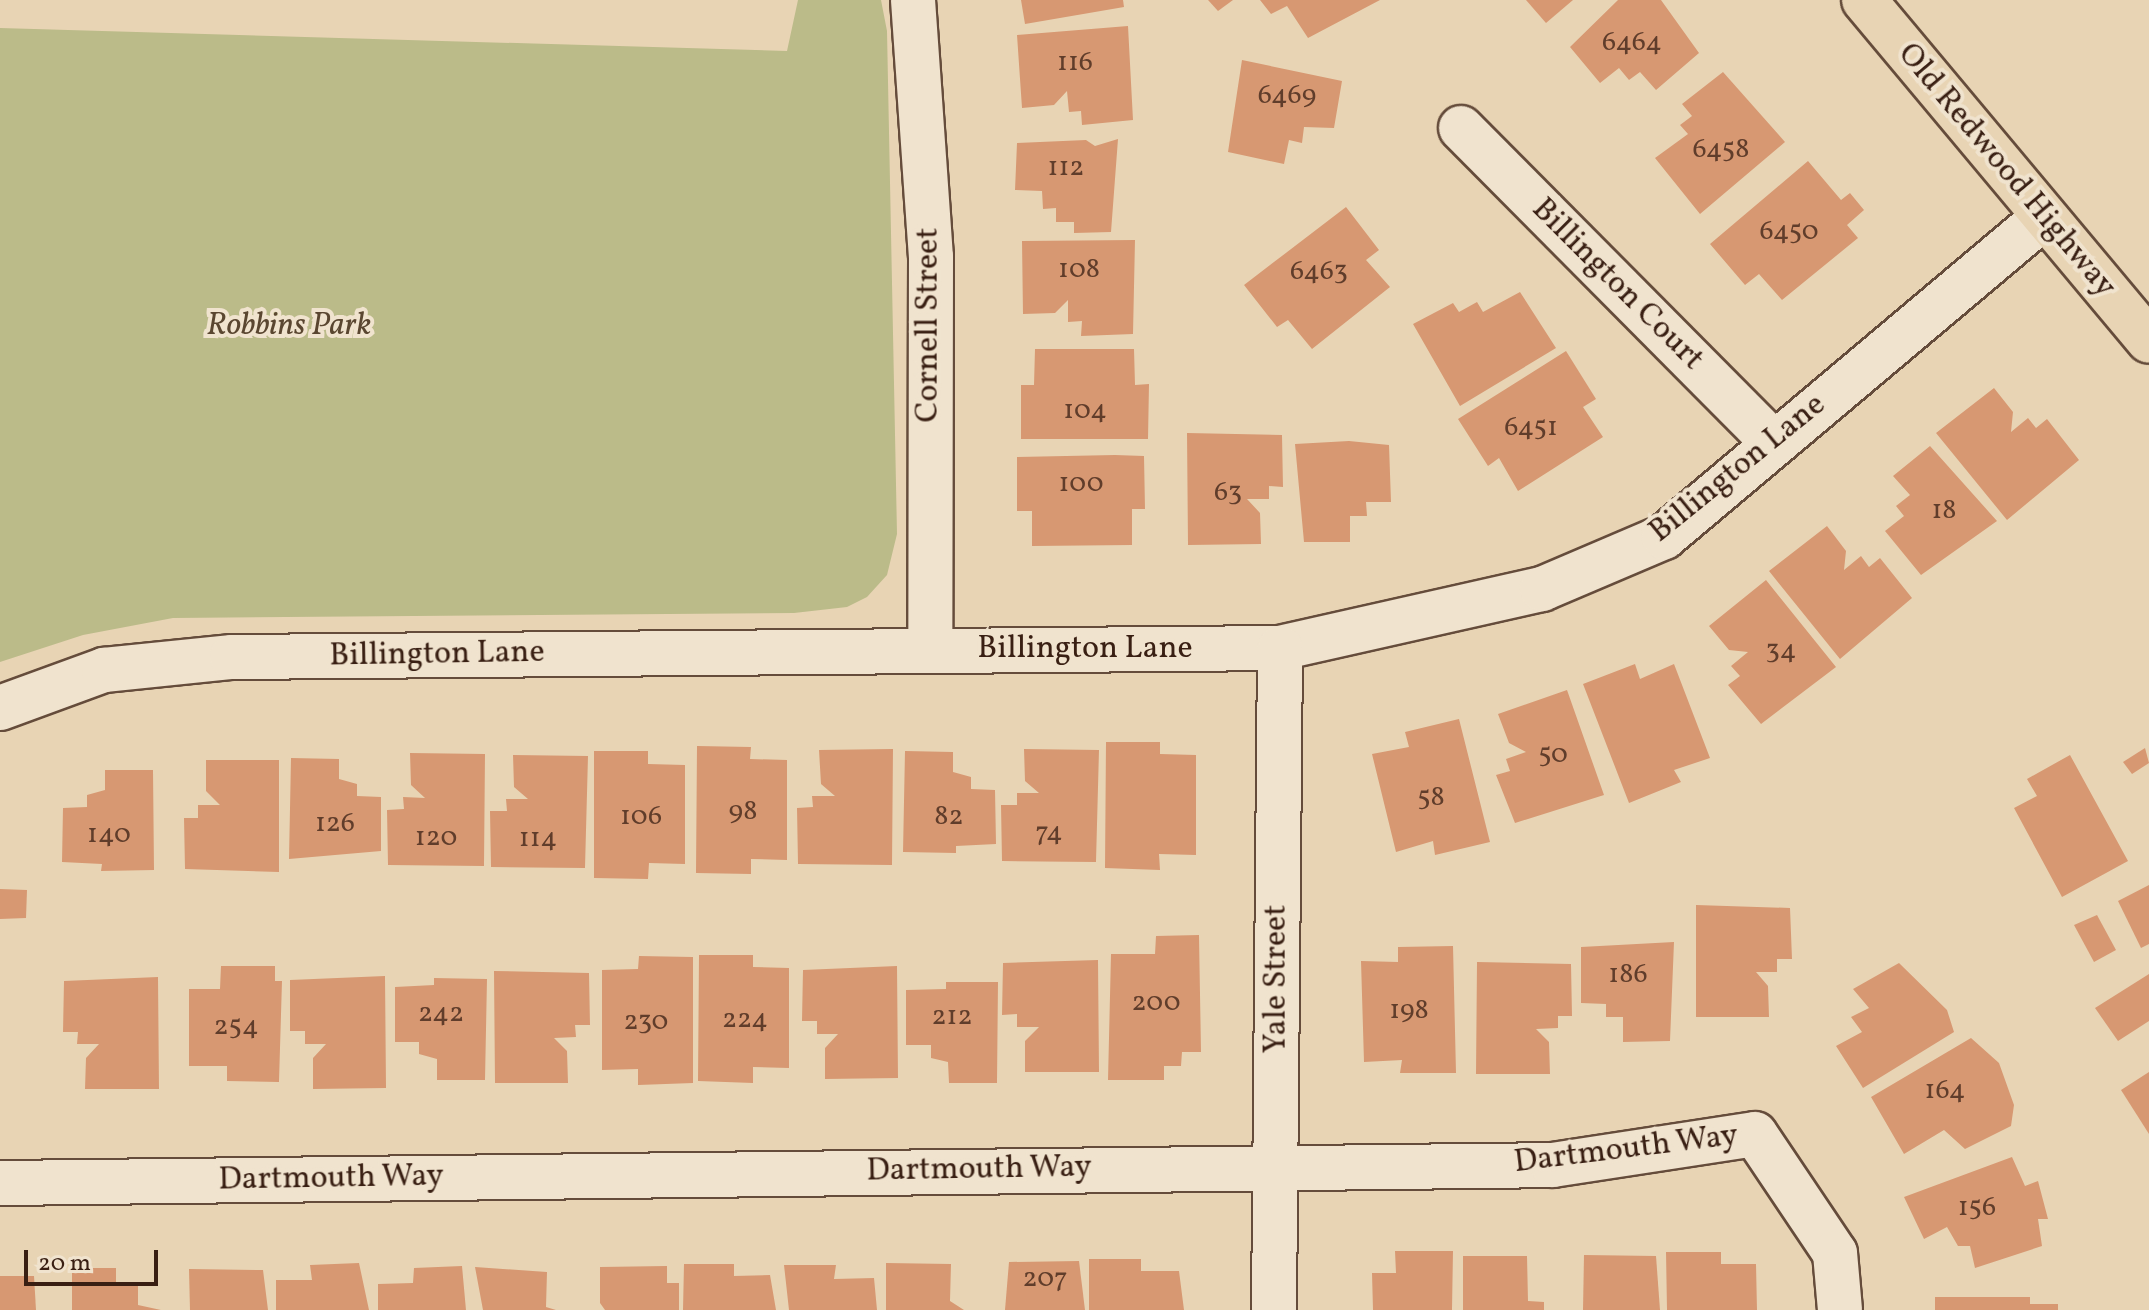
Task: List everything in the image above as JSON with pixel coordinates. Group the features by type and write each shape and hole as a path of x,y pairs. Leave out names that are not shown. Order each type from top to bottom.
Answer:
{"main road":[{"name":"Old Redwood Highway","path":"1864,0 2149,341"}],"street":[{"name":"Cornell Street","path":"913,0 931,257 930,651"},
{"name":"Billington Court","path":"1461,128 1773,442"},
{"name":"Billington Lane","path":"0,708 104,670 232,657 1280,648 1555,583 1664,537 1773,442 2044,217"},
{"name":"Yale Street","path":"1274,1310 1280,648"},
{"name":"Dartmouth Way","path":"0,1183 1553,1165 1755,1134 1835,1253 1840,1310"}],"green space":[{"name":"Robbins Park","path":"798,0 881,0 887,31 897,534 887,575 867,597 847,607 794,613 173,618 83,635 0,662 0,28 787,51"}],"building":[{"path":"1021,0 1123,0 1124,7 1025,24"},
{"path":"1208,0 1233,0 1218,11"},
{"path":"1260,0 1380,0 1308,38 1287,6 1271,14"},
{"path":"1526,0 1573,0 1546,23"},
{"path":"1618,0 1661,0 1699,53 1656,90 1640,72 1629,80 1619,68 1600,83 1570,47"},
{"path":"1128,26 1133,120 1082,125 1081,111 1069,112 1067,91 1054,105 1022,108 1017,35"},
{"path":"1242,60 1342,81 1334,128 1304,127 1302,143 1289,140 1284,164 1228,152"},
{"path":"1723,72 1785,142 1700,214 1655,158 1688,134 1680,125 1692,116 1682,104"},
{"path":"1118,139 1111,232 1074,233 1074,222 1056,222 1056,208 1043,209 1042,191 1015,190 1017,143 1086,140 1095,146"},
{"path":"1808,161 1841,200 1850,193 1864,210 1847,225 1858,238 1782,300 1759,274 1745,285 1710,244"},
{"path":"1346,207 1379,250 1366,260 1390,287 1312,349 1288,320 1277,327 1244,285"},
{"path":"1135,240 1133,334 1081,336 1082,321 1068,322 1068,300 1055,313 1023,314 1022,241"},
{"path":"1520,292 1556,348 1460,406 1413,324 1453,303 1459,312 1477,302 1483,312"},
{"path":"1035,349 1134,349 1135,385 1149,384 1148,439 1021,439 1021,385 1034,385"},
{"path":"1566,351 1596,399 1583,407 1603,437 1518,491 1499,458 1488,466 1458,419"},
{"path":"1994,388 2013,412 2011,432 2028,418 2036,428 2047,419 2079,460 2007,520 1936,433"},
{"path":"1187,433 1282,435 1283,487 1269,486 1269,499 1247,499 1260,513 1261,544 1188,545"},
{"path":"1349,441 1389,445 1391,502 1366,502 1367,516 1350,516 1350,542 1304,542 1295,444"},
{"path":"1930,446 1997,521 1921,575 1885,531 1904,516 1896,506 1910,495 1893,476"},
{"path":"1144,456 1145,509 1132,509 1132,545 1032,546 1032,511 1017,511 1017,457"},
{"path":"1827,526 1846,551 1844,570 1861,556 1869,567 1880,558 1912,598 1840,659 1769,571"},
{"path":"1766,580 1836,667 1761,724 1728,685 1740,676 1731,666 1748,652 1729,650 1709,626"},
{"path":"1635,664 1640,679 1674,664 1710,758 1674,770 1681,782 1629,803 1583,684"},
{"path":"1567,690 1604,795 1515,823 1496,775 1510,771 1506,759 1526,752 1509,743 1498,714"},
{"path":"1459,719 1490,842 1435,855 1433,841 1396,852 1372,754 1409,747 1405,732"},
{"path":"1106,742 1160,742 1160,754 1196,755 1196,855 1159,854 1160,870 1105,868"},
{"path":"697,746 751,747 750,759 787,760 787,860 751,859 751,874 696,873"},
{"path":"2145,748 2149,763 2132,774 2123,762"},
{"path":"893,749 892,865 798,864 797,808 813,807 812,796 835,796 821,784 819,750"},
{"path":"1024,749 1099,750 1096,862 1002,861 1001,805 1017,805 1017,793 1039,793 1025,781"},
{"path":"594,751 648,751 648,764 685,765 685,864 649,863 648,879 594,878"},
{"path":"905,751 953,752 953,772 971,777 971,789 995,790 996,844 956,846 956,853 903,852"},
{"path":"410,753 485,754 484,866 388,865 387,810 404,809 403,797 425,798 411,785"},
{"path":"513,755 588,756 585,868 491,867 490,811 507,811 506,799 528,799 514,787"},
{"path":"2070,755 2128,861 2062,897 2014,808 2037,796 2027,779"},
{"path":"291,758 339,759 339,779 357,784 357,796 381,797 381,851 289,859"},
{"path":"206,760 279,760 279,872 185,869 184,818 198,818 198,805 220,805 206,791"},
{"path":"105,770 153,770 154,870 101,871 102,864 62,862 63,808 87,807 87,795 105,790"},
{"path":"2149,885 2149,944 2141,948 2118,901"},
{"path":"0,889 27,890 26,918 0,919"},
{"path":"1696,905 1790,908 1792,959 1777,959 1777,972 1756,972 1768,986 1769,1017 1696,1017"},
{"path":"2097,915 2116,950 2094,962 2074,925"},
{"path":"1199,935 1201,1052 1182,1052 1181,1066 1164,1066 1164,1080 1108,1080 1111,954 1155,954 1156,936"},
{"path":"1674,942 1670,1041 1623,1042 1623,1017 1606,1017 1606,1004 1581,1003 1581,947"},
{"path":"1453,946 1456,1073 1400,1073 1402,1060 1364,1062 1361,961 1398,962 1398,947"},
{"path":"699,955 753,955 753,967 789,968 789,1068 753,1067 753,1083 698,1081"},
{"path":"639,956 693,957 693,1083 638,1085 638,1069 602,1070 602,970 638,969"},
{"path":"1098,960 1099,1072 1025,1072 1025,1041 1039,1027 1017,1027 1017,1014 1002,1015 1003,963"},
{"path":"1477,962 1571,964 1572,1016 1558,1016 1558,1028 1536,1029 1549,1042 1550,1074 1476,1074"},
{"path":"1899,963 1947,1010 1954,1032 1863,1088 1836,1046 1862,1032 1851,1017 1869,1008 1853,989"},
{"path":"221,966 275,966 275,981 282,981 279,1082 227,1081 227,1066 189,1066 189,989 220,989"},
{"path":"897,966 898,1078 825,1079 825,1048 838,1034 817,1034 817,1021 802,1021 803,970"},
{"path":"494,971 589,973 590,1025 575,1025 576,1037 554,1038 567,1051 568,1083 495,1083"},
{"path":"2149,974 2149,1021 2118,1041 2095,1008"},
{"path":"385,976 386,1088 313,1089 313,1058 326,1044 305,1044 305,1031 290,1031 290,980"},
{"path":"158,977 159,1089 85,1089 86,1058 99,1044 77,1044 78,1032 63,1032 64,981"},
{"path":"434,978 487,979 485,1080 437,1080 437,1059 419,1054 419,1042 395,1042 395,987 434,985"},
{"path":"946,982 998,982 997,1083 949,1083 948,1062 931,1058 931,1045 906,1045 906,990 946,989"},
{"path":"1971,1038 1999,1063 2014,1105 2011,1126 1965,1149 1944,1130 1904,1154 1871,1097"},
{"path":"2149,1072 2149,1134 2121,1090"},
{"path":"2012,1157 2025,1186 2038,1181 2048,1219 2038,1219 2042,1246 1975,1268 1970,1246 1958,1246 1947,1227 1924,1239 1904,1197"},
{"path":"1395,1251 1453,1251 1452,1310 1373,1310 1372,1273 1396,1273"},
{"path":"1666,1252 1721,1252 1721,1264 1756,1264 1757,1310 1667,1310"},
{"path":"1584,1255 1656,1256 1660,1310 1583,1310"},
{"path":"1463,1256 1527,1256 1528,1301 1544,1302 1544,1310 1463,1310"},
{"path":"1089,1259 1141,1259 1141,1271 1179,1271 1184,1310 1089,1310"},
{"path":"1079,1261 1085,1310 1005,1310 1009,1262"},
{"path":"359,1263 369,1310 276,1310 276,1280 312,1280 310,1265"},
{"path":"886,1263 951,1264 950,1301 964,1310 886,1310"},
{"path":"684,1264 734,1264 734,1276 770,1275 776,1310 683,1310"},
{"path":"784,1265 836,1265 834,1279 874,1278 877,1310 789,1310"},
{"path":"462,1266 466,1310 378,1310 378,1284 413,1283 414,1268"},
{"path":"667,1266 667,1283 679,1283 679,1310 605,1310 600,1303 600,1267"},
{"path":"475,1267 547,1272 546,1307 556,1310 483,1310"},
{"path":"72,1268 116,1268 116,1285 138,1286 138,1305 161,1310 72,1310"},
{"path":"189,1269 263,1270 268,1310 190,1310"},
{"path":"0,1276 34,1276 36,1310 0,1310"},
{"path":"1935,1297 2030,1297 2030,1304 2058,1304 2058,1310 1935,1310"}]}
